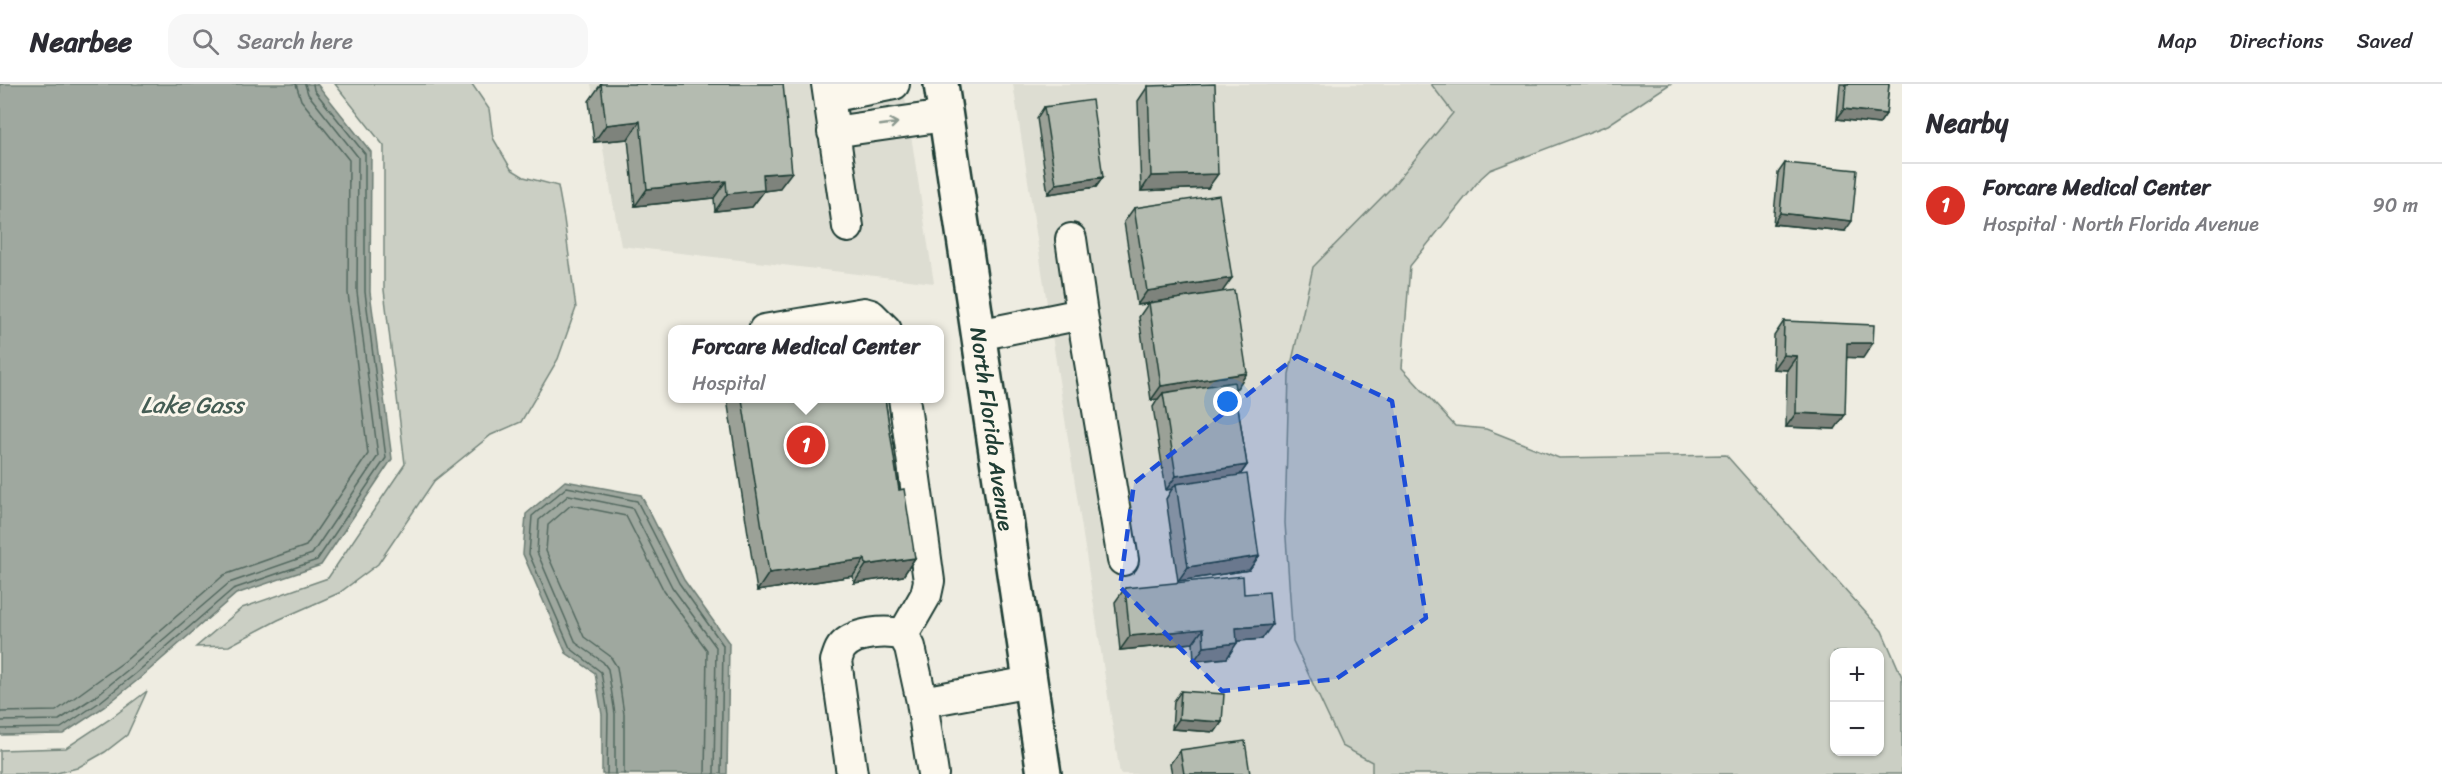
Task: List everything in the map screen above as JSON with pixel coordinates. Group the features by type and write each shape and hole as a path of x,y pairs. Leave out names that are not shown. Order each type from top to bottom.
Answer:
{"main road":[{"name":"North Florida Avenue","path":"941,84 1044,774"}],"lane":[{"path":"848,227 828,91 894,84"},
{"path":"833,132 945,116"},
{"path":"1071,239 1123,560"},
{"path":"795,325 864,314 871,315 881,325"},
{"path":"978,334 1082,314"},
{"path":"903,635 926,595 929,581 905,403"},
{"path":"852,774 836,660 840,648 851,639 891,631 903,635 910,647 922,702 933,774"},
{"path":"922,702 1030,682"}],"highlighted area":[{"path":"1297,356 1392,401 1426,618 1336,679 1222,691 1120,587 1134,483"}],"shaded area":[{"path":"335,84 472,84 489,109 493,138 511,169 524,177 558,186 576,308 558,359 521,422 491,435 434,481 378,564 339,593 278,620 229,646 196,647 242,608 328,578 405,464 384,290 384,146"},
{"path":"591,84 903,84 934,283 621,246"},
{"path":"1013,84 1431,84 1454,113 1392,187 1372,774 1120,774"},
{"path":"1431,84 1670,84 1608,125 1490,170 1481,178 1410,266 1402,368 1455,426 1486,429 1559,458 1726,455 1882,631 1902,677 1902,774 1372,774 1372,762 1342,746 1293,641 1285,523 1289,374 1313,267 1392,187 1453,113"},
{"path":"147,691 127,735 105,752 77,768 53,774 0,774 0,750 66,748"}],"water":[{"name":"Lake Gass","path":"0,84 317,84 371,152 370,292 392,459 321,565 236,594 139,679 104,707 63,734 0,735"},
{"path":"565,481 641,495 684,580 729,643 727,774 602,774 602,715 595,673 566,653 523,554 526,514"}],"building":[{"path":"601,84 783,84 792,172 763,174 764,190 727,194 726,181 647,189 640,121 606,125"},
{"path":"1215,84 1218,174 1151,176 1148,86"},
{"path":"1846,84 1889,84 1886,114 1844,109"},
{"path":"1092,100 1103,177 1056,184 1044,107"},
{"path":"1785,163 1857,170 1852,221 1780,213"},
{"path":"1219,195 1232,278 1147,291 1134,208"},
{"path":"1234,290 1247,373 1161,386 1149,303"},
{"path":"1784,321 1874,325 1873,343 1847,343 1845,415 1796,413 1797,356 1783,355"},
{"path":"1234,382 1247,465 1176,476 1163,393"},
{"path":"743,403 886,403 899,490 904,489 915,558 866,565 865,559 769,573"},
{"path":"1247,474 1259,556 1188,567 1176,484"},
{"path":"1243,576 1244,594 1269,592 1272,625 1236,628 1237,643 1204,647 1203,629 1130,636 1125,588"},
{"path":"1181,691 1224,694 1222,722 1179,719"},
{"path":"1245,741 1250,774 1184,774 1180,750"}],"place":[{"name":"Forcare Medical Center","path":"806,445"}]}
